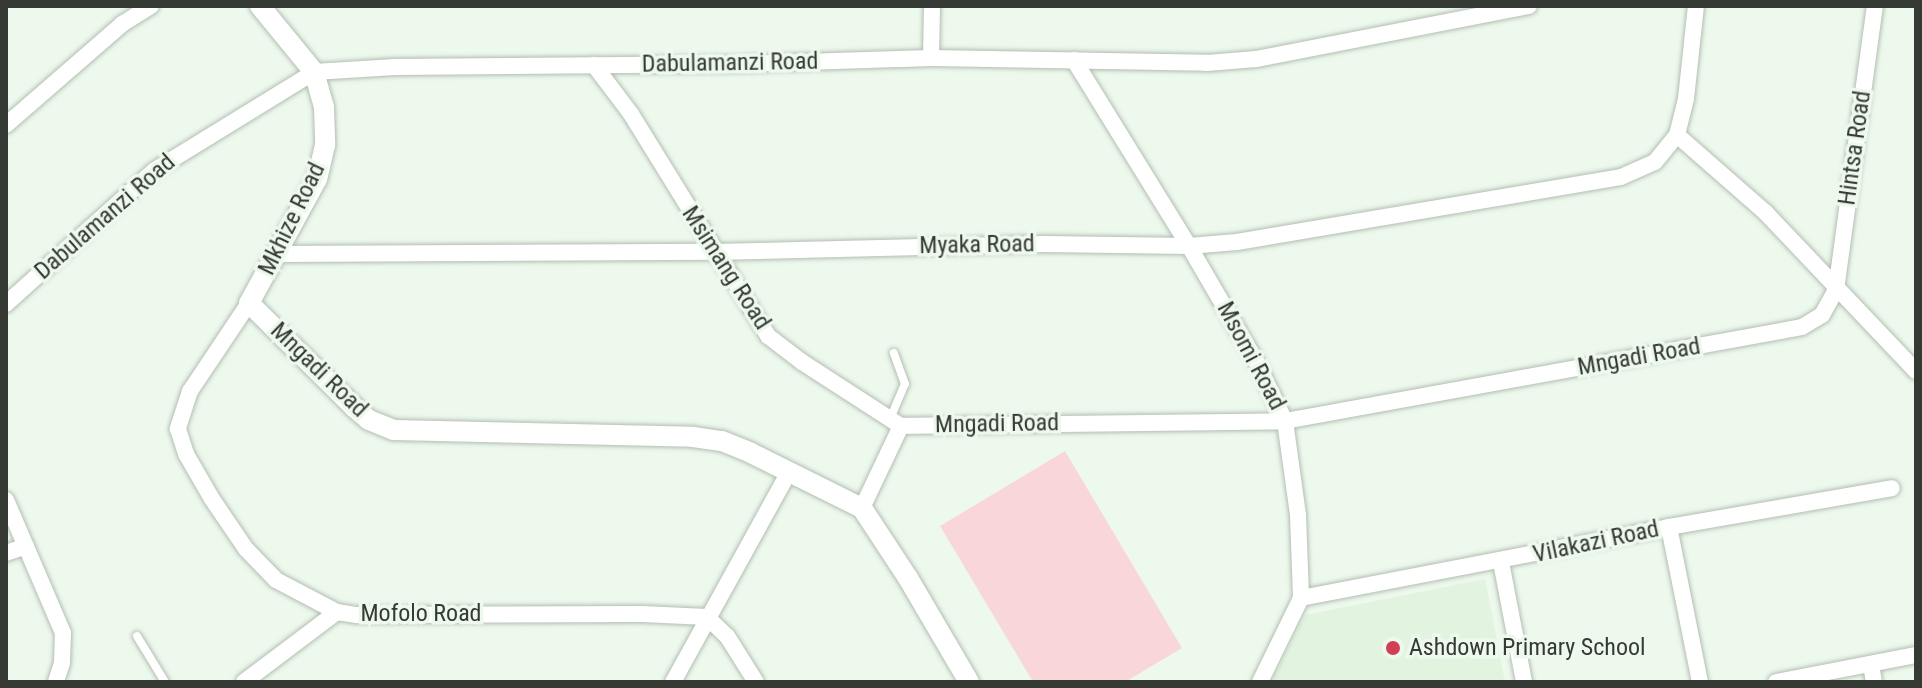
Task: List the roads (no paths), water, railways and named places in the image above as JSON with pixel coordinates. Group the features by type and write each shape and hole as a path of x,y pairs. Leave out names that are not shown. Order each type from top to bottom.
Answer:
{"street":[{"path":"6,125 122,24 151,6"},
{"name":"Mkhize Road","path":"178,429 190,391 249,303 317,179 323,161 324,108 314,72 260,6"},
{"path":"931,58 932,6"},
{"name":"Dabulamanzi Road","path":"6,304 155,170 314,72 395,67 931,58 1207,63 1256,59 1458,13 1529,6"},
{"path":"1696,6 1686,99 1677,135 1766,213 1916,371"},
{"name":"Hintsa Road","path":"1836,290 1875,6"},
{"name":"Msomi Road","path":"1074,60 1189,246 1257,363 1285,421 1298,515 1301,598 1260,682"},
{"name":"Msimang Road","path":"594,65 631,114 768,336 896,423"},
{"name":"Myaka Road","path":"277,254 714,252 1044,244 1189,246 1237,242 1621,177 1644,169 1666,153 1677,135"},
{"name":"Mngadi Road","path":"249,303 355,408 369,420 394,430 693,437 722,441 862,508 896,423 1285,421 1783,332 1802,327 1822,315 1836,290"},
{"name":"Mofolo Road","path":"178,429 186,454 246,549 276,580 337,612 404,615 669,614 707,617"},
{"path":"673,682 789,472"},
{"name":"Vilakazi Road","path":"1301,598 1501,562 1669,527 1892,488"},
{"path":"6,500 63,633 62,663 56,682"},
{"path":"862,508 908,578 969,682"},
{"path":"1669,527 1700,682"},
{"path":"6,553 26,546"},
{"path":"1501,562 1524,682"},
{"path":"244,682 337,612"},
{"path":"707,617 727,636 756,682"},
{"path":"1776,682 1916,655"},
{"path":"1871,664 1874,682"}],"lane":[{"path":"894,353 905,384 896,423"},
{"path":"137,636 165,682"}],"place":[{"name":"Ashdown Primary School","path":"1393,648"}]}
